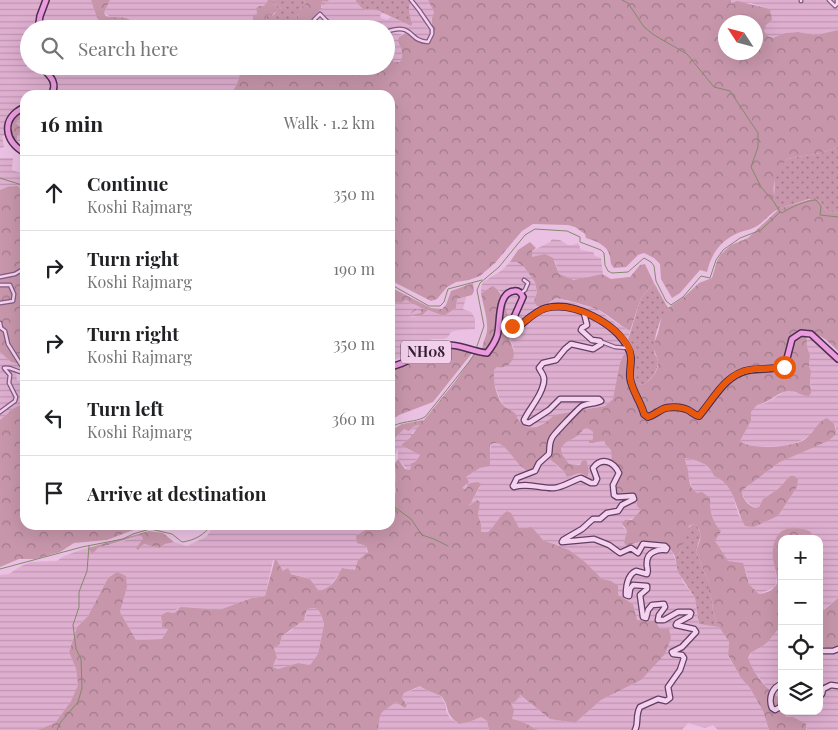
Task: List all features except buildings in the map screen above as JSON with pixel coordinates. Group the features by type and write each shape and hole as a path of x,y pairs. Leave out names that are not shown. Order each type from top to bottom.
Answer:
{"main road":[{"path":"39,20 46,0"},
{"path":"50,75 55,84 54,90"},
{"path":"20,110 12,116 8,127 10,139 20,149"},
{"name":"NH08","path":"395,366 441,346 463,347 485,354 497,337 500,308 506,296 512,291 521,293"},
{"path":"521,293 523,300 511,324 512,327 515,328 546,308 566,307 609,325 629,348 632,386 644,414 648,417 662,409 670,408 687,410 699,416 720,388 737,375 748,370 785,366 792,339 801,333 811,334 838,359"}],"street":[{"path":"395,29 410,31 422,42 430,40 432,29 411,0"},
{"path":"829,0 835,6 837,0"},
{"path":"314,20 320,14 325,20"},
{"path":"0,277 20,271"},
{"path":"521,293 528,284 524,280"},
{"path":"0,285 10,285 14,294 13,301 0,303"},
{"path":"584,313 587,325 581,330 592,340 615,348 629,348"},
{"path":"0,323 1,328 5,331 8,344 20,363"},
{"path":"601,342 595,349 571,344 556,360 548,361 541,365 543,382 533,407 524,418 525,422 529,423 550,410 560,399 591,398 599,399 601,402 589,403 578,410 552,436 549,444 549,454 539,463 535,471 517,478 513,486 524,485 553,488 570,484 580,478 593,484 597,478 593,468 603,461 609,462 613,464 619,473 612,485 614,495 617,497 633,496 634,499 622,505 618,511 610,511 600,519 593,519 578,532 562,542 594,539 620,553 631,548 638,553 643,544 665,546 667,548 666,550 657,550 649,555 647,574 636,571 632,573 627,582 626,595 629,596 632,585 647,586 647,589 640,595 643,617 646,618 648,610 652,605 664,604 665,607 658,620 662,621 678,612 690,612 690,616 676,625 694,629 696,632 682,647 672,652 673,654 682,654 684,658 680,670 668,686 670,698 666,701 658,699 640,707 636,716 636,730"},
{"path":"0,412 15,401 16,397 9,383 10,374 4,368 11,368 20,373"},
{"path":"823,651 838,649"},
{"path":"778,685 773,689 770,704 772,708 776,710 778,709"},
{"path":"823,689 828,686 838,686"}],"shaded area":[{"path":"0,0 46,0 40,20 20,20 20,75 48,75 54,85 52,90 20,90 20,109 14,113 8,135 2,136 4,147 0,148"},
{"path":"48,0 91,0 99,20 42,20"},
{"path":"110,0 268,0 264,6 256,8 257,14 253,17 253,20 128,20 127,18 111,17 104,13"},
{"path":"329,0 356,0 363,9 377,10 383,13 380,15 381,18 387,20 311,20 323,8 320,6 322,1 327,2"},
{"path":"411,0 428,0 434,12 430,24"},
{"path":"731,0 838,0 838,30 816,35 798,32 785,33 773,38 764,31 766,8 751,3 730,4"},
{"path":"410,1 429,25 426,27 431,29 431,34 428,42 417,38 412,31 405,28 396,28 395,20 387,20 391,17 411,26"},
{"path":"395,33 402,34 399,37 400,46 403,51 403,57 400,62 395,62"},
{"path":"52,75 240,75 234,90 55,90 56,83"},
{"path":"20,119 20,141 17,141 19,126 15,124"},
{"path":"0,158 13,158 12,170 20,173 20,197 7,187 0,190"},
{"path":"552,239 560,240 568,245 578,243 581,250 593,252 595,256 601,258 603,275 577,280 566,278 559,274 555,261 545,254 532,257 532,251 550,242"},
{"path":"510,262 518,262 535,282 537,292 534,301 550,303 556,298 597,309 630,331 628,340 630,348 623,356 613,399 605,406 555,415 549,421 531,428 521,424 515,414 505,407 493,380 494,370 514,349 507,331 507,314 500,291 489,288 481,293 481,287 483,282 501,271"},
{"path":"466,297 463,309 471,312 475,318 475,329 458,330 451,332 444,339 432,339 420,345 412,353 395,359 395,302 401,303 406,300 422,306 424,309 413,309 410,313 416,310 421,311 421,313 409,317 421,316 428,310 444,316 456,308 457,299"},
{"path":"806,339 814,339 838,362 838,598 823,609 823,535 808,535 785,529 782,535 778,535 778,544 774,552 773,561 777,578 775,587 759,594 749,584 746,571 728,561 718,549 715,541 715,525 709,504 693,490 685,458 700,461 711,470 714,476 723,479 731,490 739,516 754,527 778,516 797,487 784,482 778,489 763,499 759,507 755,508 745,500 742,492 780,462 831,438 836,427 827,419 823,420 808,437 792,445 751,447 740,441 751,421 751,412 757,405 766,403 784,392 792,391 796,393 811,388 810,355"},
{"path":"0,352 11,362 20,364 20,374 16,373 17,380 20,382 20,405 0,420"},
{"path":"417,425 419,427 401,445 420,454 416,461 411,463 410,470 408,470 398,459 398,449 395,454 395,438 404,429 409,430"},
{"path":"585,429 590,429 593,432 593,439 590,443 605,441 605,444 611,450 614,463 622,472 616,484 618,494 632,493 637,498 636,502 641,510 636,517 629,520 623,527 627,531 624,542 635,544 647,541 668,545 671,548 683,582 695,598 699,624 719,627 729,642 728,656 763,711 769,730 718,730 713,725 705,728 688,723 682,730 538,730 521,721 512,719 511,702 519,695 550,719 575,723 601,700 641,680 660,629 637,621 633,604 617,595 583,560 569,550 543,540 532,527 519,528 507,511 488,532 481,532 477,500 468,507 480,487 462,489 463,486 467,485 466,477 480,468 489,466 491,443 498,443 503,446 522,466 534,465 537,460 546,454 568,477 579,473 585,474 588,464 569,464 562,454 561,446"},
{"path":"211,530 365,530 356,535 359,544 366,546 367,554 355,570 344,568 326,590 319,591 310,579 283,571 277,561 273,560 265,596 252,598 219,610 177,609 174,613 167,612 161,615 161,622 168,629 162,639 136,640 120,612 127,587 108,578 88,616 77,627 69,652 76,669 78,686 71,701 55,723 37,730 0,730 0,575 9,574 31,562 57,561 64,556 83,549 88,548 92,553 98,548 134,538 141,534 143,539 139,550 144,544 159,548 174,542 187,546 206,537"},
{"path":"307,609 318,609 324,624 318,654 310,665 298,663 278,669 273,667 272,665 277,660 274,648 281,642 282,636 302,621 306,616"},
{"path":"778,629 778,697 770,691 753,670 748,658 753,651 764,645"},
{"path":"823,646 826,648 838,648 838,730 806,730 807,728 786,717 786,715 823,715"},
{"path":"420,686 438,694 446,706 446,711 450,718 459,724 481,717 487,721 489,730 378,730 379,715 396,702 407,704 402,698 404,693"}],"green space":[{"path":"91,0 110,0 104,13 106,16 130,20 99,20"},
{"path":"268,0 274,0 272,3 281,8 272,16 268,15 266,18 268,20 253,20 253,15 257,14 256,8 264,6"},
{"path":"274,0 303,0 306,3 299,10 299,14 296,17 297,20 268,20 266,18 268,15 272,16 281,8 272,3"},
{"path":"303,0 329,0 327,2 322,1 325,3 324,5 321,4 321,8 323,8 312,20 297,20 296,17 299,14 299,10 306,3"},
{"path":"356,0 410,0 409,11 412,24 411,26 377,10 363,9"},
{"path":"428,0 731,0 731,4 737,1 770,10 772,20 766,25 764,31 773,38 785,33 798,32 816,35 838,30 838,147 821,153 787,159 776,177 774,195 781,208 815,198 819,200 827,212 838,213 838,351 825,339 806,329 807,347 810,355 811,393 809,396 792,391 785,392 757,405 751,412 751,421 740,441 745,444 762,447 791,445 804,440 820,422 827,418 834,424 836,432 828,441 780,462 745,488 742,492 743,497 748,504 755,508 759,507 763,499 778,489 790,476 798,479 797,487 778,516 754,527 745,526 734,497 726,485 714,476 706,465 685,458 692,489 697,493 702,492 710,498 712,516 721,531 715,541 728,561 743,563 749,584 759,594 772,590 777,583 773,550 778,536 778,630 766,643 749,655 748,658 762,682 778,697 778,715 793,717 806,724 806,730 769,730 763,711 728,655 729,642 719,627 713,612 709,583 696,551 700,536 697,526 693,524 689,526 679,554 675,556 668,545 643,541 626,546 624,542 627,531 622,523 625,520 632,520 641,510 637,506 637,498 632,493 618,494 615,492 622,471 612,460 611,450 605,444 605,441 589,443 593,439 593,432 586,429 561,448 562,454 569,464 580,465 582,461 586,460 589,471 587,477 579,473 567,477 546,454 537,460 534,470 529,473 505,448 498,443 494,443 490,445 490,466 480,468 466,477 469,482 462,488 465,489 471,483 478,482 481,484 469,506 477,500 480,502 478,515 481,532 488,532 507,511 511,513 519,528 532,527 543,540 569,550 583,560 602,579 611,581 618,586 618,595 633,604 637,620 655,621 660,629 669,629 671,638 665,654 641,680 601,700 575,723 550,719 520,695 516,701 511,703 514,710 512,719 521,721 538,730 489,730 487,721 481,717 459,724 449,713 442,697 420,686 404,693 402,698 407,705 405,708 396,702 382,713 378,730 37,730 55,723 71,701 78,685 76,669 69,652 77,627 88,616 108,578 117,572 126,576 127,587 120,612 136,640 162,639 168,629 162,627 161,615 167,612 174,613 181,607 219,610 252,598 265,596 275,559 283,571 288,568 291,574 310,579 319,591 327,588 336,579 342,568 355,570 358,560 368,552 366,546 357,543 356,535 365,530 395,530 395,463 398,459 405,469 410,470 410,464 416,461 420,455 401,445 411,437 411,434 419,425 409,431 404,429 395,438 395,428 402,424 424,420 475,353 483,351 487,326 481,293 493,286 501,294 507,313 506,329 514,352 512,361 508,365 497,367 494,370 497,395 505,407 515,413 519,421 525,426 529,428 538,426 554,415 605,406 613,399 620,363 630,348 633,358 633,377 635,382 643,385 649,381 654,375 658,361 653,346 662,316 668,308 699,283 712,278 721,254 731,245 748,238 779,209 760,224 732,236 722,244 711,259 707,272 700,270 680,293 672,298 661,279 660,264 654,258 644,253 638,255 626,267 614,268 607,249 597,242 586,238 585,234 575,227 533,224 522,231 495,263 480,276 456,282 447,287 437,299 431,301 395,283 395,90 234,90 240,75 395,75 395,62 400,62 402,54 398,41 399,37 407,32 427,43 431,41 434,12","holes":["307,609 318,609 324,624 318,654 310,665 298,663 278,669 273,667 277,658 274,648 280,644 282,636 304,620"]},
{"path":"20,113 20,120 16,123 20,126 20,132 16,143 12,128"},
{"path":"838,147 838,213 827,212 819,200 809,199 781,208 774,200 775,174 787,159 821,153"},
{"path":"18,186 20,189 20,364 11,362 0,352 0,190"},
{"path":"530,242 536,248 532,251 532,257 545,254 553,258 559,274 574,280 602,274 611,279 630,277 640,265 645,264 654,283 641,298 630,331 599,310 572,301 556,298 544,306 537,306 534,301 537,292 535,282 524,267 517,262 510,262 518,250"},
{"path":"473,283 474,291 472,295 457,299 456,308 444,316 428,310 421,316 408,316 421,313 421,311 416,310 410,314 413,309 424,309 406,300 401,303 395,302 395,290 431,308 442,309 446,305 451,291"},
{"path":"654,283 668,308 660,322 655,339 654,351 658,361 657,368 649,381 643,385 635,382 632,375 628,340 641,298"},
{"path":"443,348 457,348 472,353 433,402 395,418 395,367"},
{"path":"20,405 20,530 133,530 107,540 74,543 60,552 35,559 19,559 0,567 0,420"},
{"path":"693,524 697,526 701,534 696,551 709,583 713,612 719,627 699,624 695,598 678,572 675,556 679,554 687,529"},
{"path":"794,528 811,532 811,535 779,535 782,531"},
{"path":"149,531 163,533 174,542 159,548 144,544 138,550 136,548 143,539 141,535 98,548 92,554 88,548"},
{"path":"838,598 838,648 826,648 823,646 823,610"}],"waterway":[{"path":"622,0 628,3 644,27 687,54 714,87 730,91 758,133 758,147 751,167 761,187 780,212"},
{"path":"0,178 20,184"},
{"path":"476,349 484,326 477,290 480,283 499,267 525,235 535,229 567,231 580,237 580,242 604,253 605,265 608,271 612,273 628,272 644,258 654,266 656,281 666,301 671,305 683,297 701,276 710,278 716,260 723,250 740,238 761,230 780,212 782,213 808,201 816,200 821,206 820,215 838,217"},
{"path":"395,287 429,306 440,306 444,302 448,289 482,280"},
{"path":"395,425 425,417 475,353"},
{"path":"395,507 411,519 422,535 448,546"},
{"path":"0,569 82,547 123,539 147,530"},
{"path":"154,530 172,534 182,542 191,540 207,530"},
{"path":"57,730 60,723 78,702 82,688 81,659 76,649 73,625 79,607 79,592 87,571 89,546"}],"route":[{"path":"512,326 516,328 539,311 557,307 566,307 597,318 609,325 629,348 632,386 644,414 648,417 666,408 679,408 699,416 720,388 742,372 784,367"}]}
